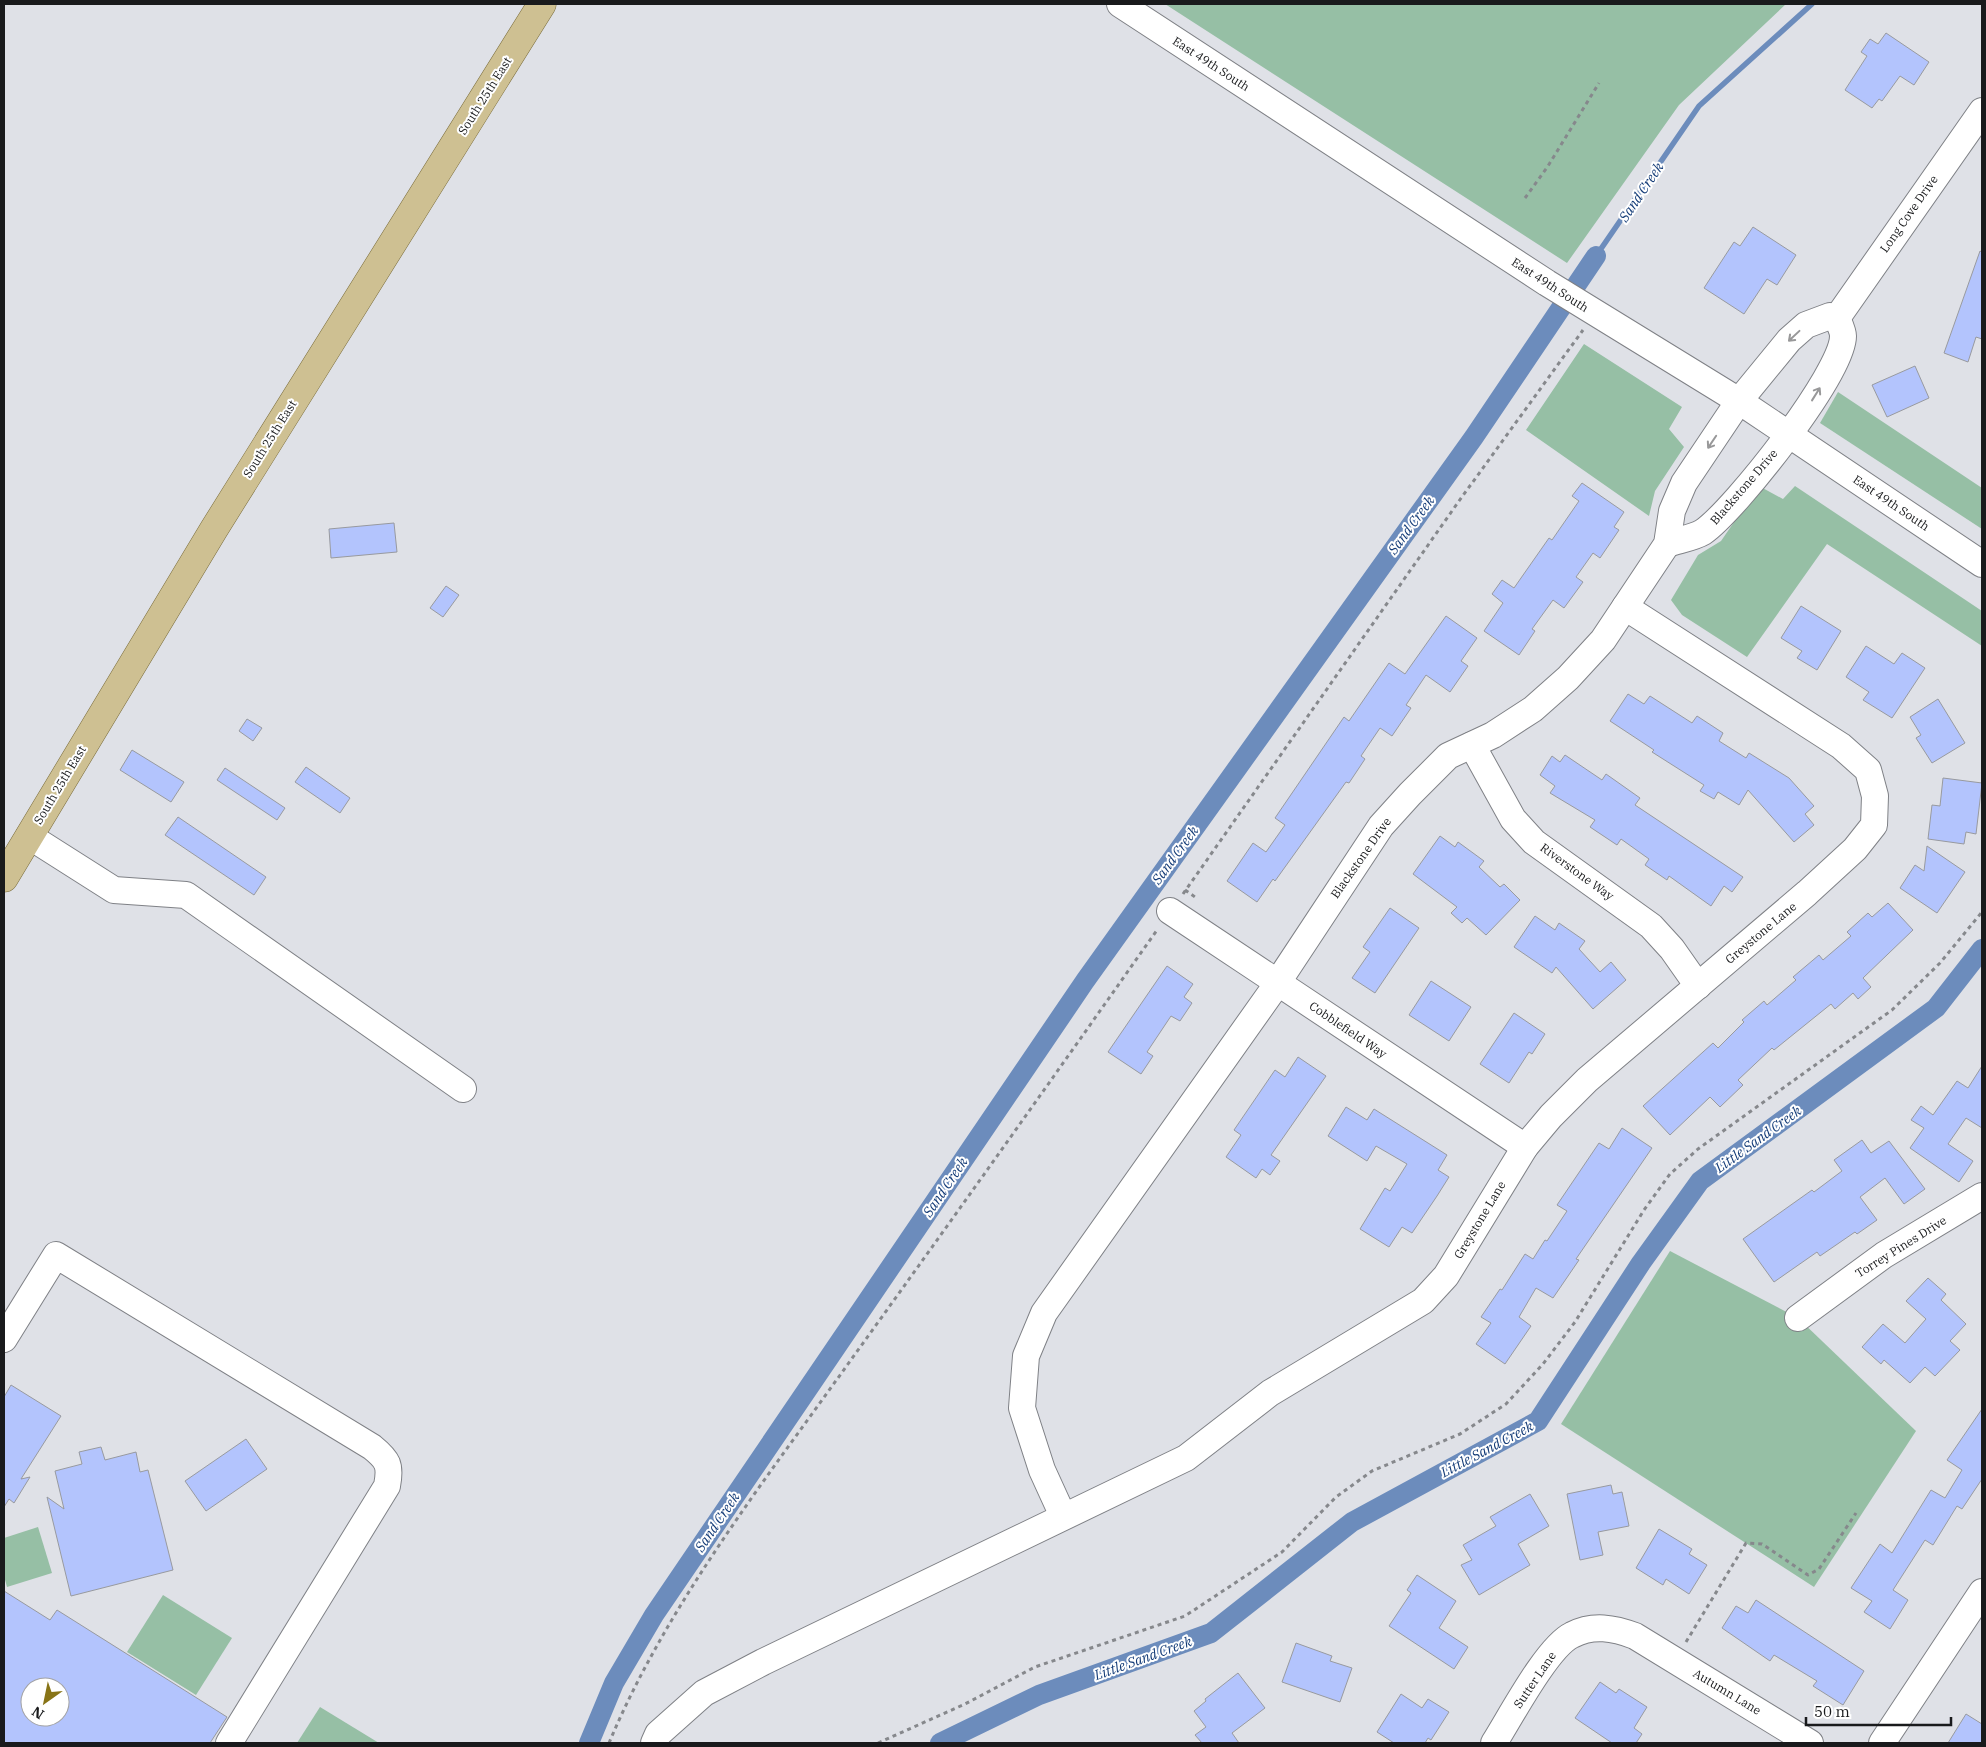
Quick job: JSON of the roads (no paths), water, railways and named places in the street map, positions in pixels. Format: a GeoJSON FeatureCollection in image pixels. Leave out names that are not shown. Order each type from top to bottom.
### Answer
{"type":"FeatureCollection","features":[{"type":"Feature","properties":{"kind":"main road","name":"South 25th East"},"geometry":{"type":"LineString","coordinates":[[4,878],[214,529],[542,4]]}},
{"type":"Feature","properties":{"kind":"street","name":"East 49th South"},"geometry":{"type":"LineString","coordinates":[[1120,4],[1547,284],[1790,435],[1982,564]]}},
{"type":"Feature","properties":{"kind":"street","name":"Long Cove Drive"},"geometry":{"type":"LineString","coordinates":[[1836,318],[1982,111]]}},
{"type":"Feature","properties":{"kind":"street"},"geometry":{"type":"LineString","coordinates":[[1739,402],[1789,340],[1806,325],[1830,316],[1836,318],[1843,335],[1839,350],[1819,391],[1790,435]]}},
{"type":"Feature","properties":{"kind":"street","name":"Blackstone Drive"},"geometry":{"type":"LineString","coordinates":[[1063,1516],[1042,1470],[1022,1408],[1026,1356],[1044,1313],[1277,983],[1381,826],[1448,756],[1493,735],[1533,709],[1568,678],[1603,640],[1667,544],[1672,511],[1684,483],[1739,402]]}},
{"type":"Feature","properties":{"kind":"street","name":"Blackstone Drive"},"geometry":{"type":"LineString","coordinates":[[1667,544],[1701,533],[1720,518],[1790,435]]}},
{"type":"Feature","properties":{"kind":"street","name":"Greystone Lane"},"geometry":{"type":"LineString","coordinates":[[654,1743],[658,1734],[704,1693],[1063,1516],[1186,1458],[1270,1393],[1423,1301],[1446,1276],[1525,1148],[1551,1116],[1587,1080],[1808,893],[1854,849],[1874,825],[1875,796],[1868,770],[1841,746],[1625,607]]}},
{"type":"Feature","properties":{"kind":"street","name":"Riverstone Way"},"geometry":{"type":"LineString","coordinates":[[1472,745],[1513,819],[1529,836],[1651,926],[1672,949],[1698,986]]}},
{"type":"Feature","properties":{"kind":"street"},"geometry":{"type":"LineString","coordinates":[[29,836],[114,890],[186,895],[463,1089]]}},
{"type":"Feature","properties":{"kind":"street","name":"Cobblefield Way"},"geometry":{"type":"LineString","coordinates":[[1170,911],[1525,1148]]}},
{"type":"Feature","properties":{"kind":"street","name":"Torrey Pines Drive"},"geometry":{"type":"LineString","coordinates":[[1798,1318],[1884,1255],[1982,1196]]}},
{"type":"Feature","properties":{"kind":"street"},"geometry":{"type":"LineString","coordinates":[[8,1324],[56,1255],[365,1443],[386,1458],[390,1472],[387,1486],[229,1743]]}},
{"type":"Feature","properties":{"kind":"street"},"geometry":{"type":"LineString","coordinates":[[1882,1743],[1982,1592]]}},
{"type":"Feature","properties":{"kind":"street","name":"Sutter Lane"},"geometry":{"type":"LineString","coordinates":[[1494,1743],[1552,1652],[1571,1635],[1596,1629],[1614,1628],[1644,1642]]}},
{"type":"Feature","properties":{"kind":"street","name":"Autumn Lane"},"geometry":{"type":"LineString","coordinates":[[1644,1642],[1810,1743]]}},
{"type":"Feature","properties":{"kind":"waterway","name":"Sand Creek"},"geometry":{"type":"LineString","coordinates":[[1596,256],[1699,106],[1812,4]]}},
{"type":"Feature","properties":{"kind":"waterway","name":"Sand Creek"},"geometry":{"type":"LineString","coordinates":[[589,1743],[614,1683],[654,1615],[1085,981],[1474,437],[1596,256]]}},
{"type":"Feature","properties":{"kind":"waterway","name":"Little Sand Creek"},"geometry":{"type":"LineString","coordinates":[[940,1743],[1039,1695],[1211,1633],[1352,1522],[1538,1421],[1641,1263],[1700,1181],[1936,1008],[1982,949]]}}]}
